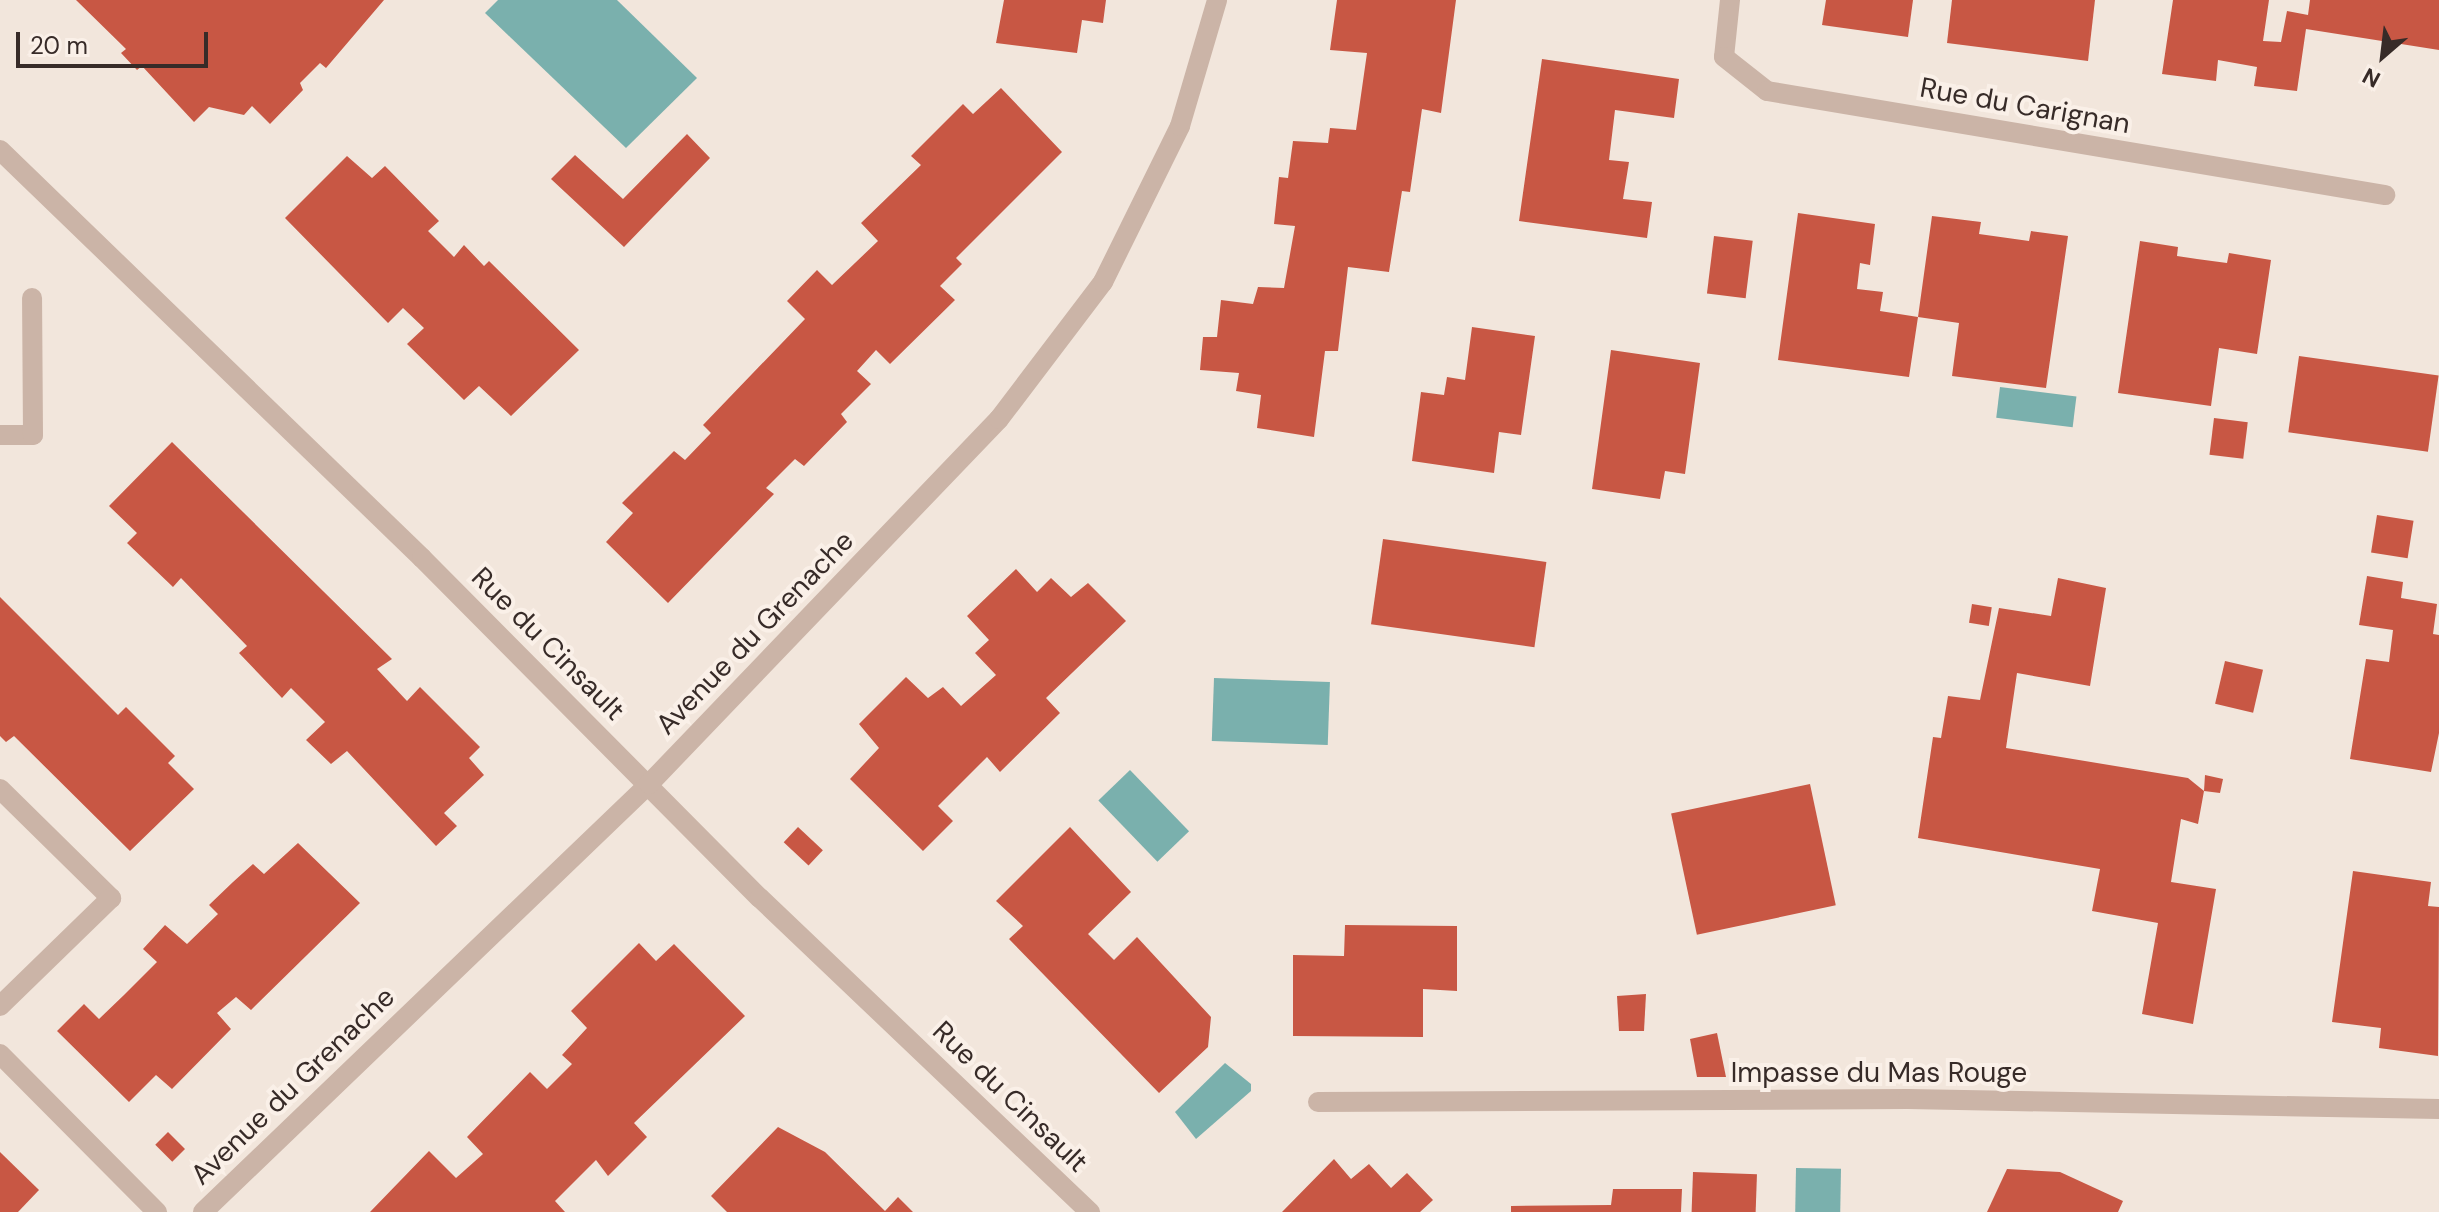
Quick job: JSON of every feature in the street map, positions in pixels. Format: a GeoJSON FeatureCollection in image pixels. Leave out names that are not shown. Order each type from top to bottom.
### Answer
{"type":"FeatureCollection","features":[{"type":"Feature","properties":{"kind":"street","name":"Avenue du Grenache"},"geometry":{"type":"LineString","coordinates":[[203,1212],[649,784],[999,419],[1103,282],[1180,126],[1217,0]]}},
{"type":"Feature","properties":{"kind":"street","name":"Rue du Carignan"},"geometry":{"type":"LineString","coordinates":[[1730,0],[1724,57],[1767,91],[2385,195]]}},
{"type":"Feature","properties":{"kind":"street","name":"Rue du Cinsault"},"geometry":{"type":"LineString","coordinates":[[0,150],[649,784],[760,898],[1090,1212]]}},
{"type":"Feature","properties":{"kind":"street"},"geometry":{"type":"LineString","coordinates":[[0,435],[33,435],[32,298]]}},
{"type":"Feature","properties":{"kind":"street"},"geometry":{"type":"LineString","coordinates":[[0,789],[111,898],[0,1006]]}},
{"type":"Feature","properties":{"kind":"street"},"geometry":{"type":"LineString","coordinates":[[0,1054],[157,1212]]}},
{"type":"Feature","properties":{"kind":"street","name":"Impasse du Mas Rouge"},"geometry":{"type":"LineString","coordinates":[[1318,1102],[1908,1099],[2439,1109]]}},
{"type":"Feature","properties":{"kind":"water"},"geometry":{"type":"Polygon","coordinates":[[[498,0],[617,0],[697,78],[626,148],[485,13],[498,0]]]}},
{"type":"Feature","properties":{"kind":"water"},"geometry":{"type":"Polygon","coordinates":[[[2000,387],[2076,396],[2073,427],[1996,418],[2000,387]]]}},
{"type":"Feature","properties":{"kind":"water"},"geometry":{"type":"Polygon","coordinates":[[[1214,678],[1330,682],[1328,745],[1212,741],[1214,678]]]}},
{"type":"Feature","properties":{"kind":"water"},"geometry":{"type":"Polygon","coordinates":[[[1130,770],[1189,831],[1157,862],[1098,801],[1130,770]]]}},
{"type":"Feature","properties":{"kind":"water"},"geometry":{"type":"Polygon","coordinates":[[[1225,1063],[1251,1084],[1251,1091],[1196,1139],[1175,1112],[1225,1063]]]}},
{"type":"Feature","properties":{"kind":"water"},"geometry":{"type":"Polygon","coordinates":[[[1796,1168],[1841,1169],[1840,1212],[1795,1212],[1796,1168]]]}},
{"type":"Feature","properties":{"kind":"building"},"geometry":{"type":"Polygon","coordinates":[[[76,0],[384,0],[326,68],[320,63],[300,83],[303,90],[270,124],[252,106],[244,115],[209,107],[194,122],[142,66],[137,70],[121,53],[126,49],[76,0]]]}},
{"type":"Feature","properties":{"kind":"building"},"geometry":{"type":"Polygon","coordinates":[[[1004,0],[1106,0],[1103,23],[1082,20],[1077,53],[996,43],[1004,0]]]}},
{"type":"Feature","properties":{"kind":"building"},"geometry":{"type":"Polygon","coordinates":[[[1337,0],[1456,0],[1441,113],[1422,109],[1410,192],[1402,191],[1389,272],[1348,267],[1338,351],[1325,351],[1314,437],[1257,428],[1261,395],[1236,391],[1239,373],[1200,370],[1203,337],[1217,337],[1221,300],[1253,304],[1258,287],[1284,288],[1295,226],[1274,224],[1279,177],[1288,178],[1293,141],[1328,143],[1330,128],[1356,130],[1367,53],[1330,50],[1337,0]]]}},
{"type":"Feature","properties":{"kind":"building"},"geometry":{"type":"Polygon","coordinates":[[[1826,0],[1913,0],[1908,37],[1822,25],[1826,0]]]}},
{"type":"Feature","properties":{"kind":"building"},"geometry":{"type":"Polygon","coordinates":[[[1952,0],[2095,0],[2088,61],[1947,43],[1952,0]]]}},
{"type":"Feature","properties":{"kind":"building"},"geometry":{"type":"Polygon","coordinates":[[[2173,0],[2269,0],[2263,41],[2281,42],[2287,11],[2308,15],[2310,0],[2439,0],[2439,50],[2306,29],[2297,91],[2254,86],[2257,67],[2218,60],[2216,81],[2162,74],[2173,0]]]}},
{"type":"Feature","properties":{"kind":"building"},"geometry":{"type":"Polygon","coordinates":[[[1542,59],[1679,79],[1674,118],[1615,110],[1609,160],[1629,162],[1623,199],[1652,202],[1647,238],[1519,221],[1542,59]]]}},
{"type":"Feature","properties":{"kind":"building"},"geometry":{"type":"Polygon","coordinates":[[[1001,88],[1062,152],[956,258],[962,264],[940,286],[955,300],[890,364],[876,350],[857,371],[871,384],[841,414],[847,422],[804,466],[795,459],[766,488],[774,494],[668,603],[606,542],[633,513],[622,503],[674,451],[685,460],[711,433],[703,425],[805,319],[787,301],[817,270],[832,285],[878,241],[861,223],[921,165],[911,156],[963,104],[973,114],[1001,88]]]}},
{"type":"Feature","properties":{"kind":"building"},"geometry":{"type":"Polygon","coordinates":[[[687,134],[710,158],[624,247],[551,179],[575,155],[623,199],[687,134]]]}},
{"type":"Feature","properties":{"kind":"building"},"geometry":{"type":"Polygon","coordinates":[[[347,156],[372,178],[385,166],[439,221],[428,231],[454,257],[464,245],[484,266],[489,261],[579,350],[511,416],[479,386],[464,400],[407,344],[424,328],[403,308],[388,323],[285,218],[347,156]]]}},
{"type":"Feature","properties":{"kind":"building"},"geometry":{"type":"Polygon","coordinates":[[[1798,213],[1875,224],[1870,265],[1860,263],[1857,289],[1883,292],[1880,311],[1918,317],[1909,377],[1778,360],[1798,213]]]}},
{"type":"Feature","properties":{"kind":"building"},"geometry":{"type":"Polygon","coordinates":[[[1932,216],[1981,222],[1979,234],[2029,241],[2031,231],[2068,236],[2046,388],[1952,376],[1959,323],[1918,317],[1932,216]]]}},
{"type":"Feature","properties":{"kind":"building"},"geometry":{"type":"Polygon","coordinates":[[[1714,236],[1753,241],[1746,298],[1707,294],[1714,236]]]}},
{"type":"Feature","properties":{"kind":"building"},"geometry":{"type":"Polygon","coordinates":[[[2140,241],[2178,247],[2177,256],[2197,259],[2227,263],[2229,253],[2271,260],[2257,354],[2219,348],[2211,406],[2118,393],[2140,241]]]}},
{"type":"Feature","properties":{"kind":"building"},"geometry":{"type":"Polygon","coordinates":[[[1472,327],[1535,336],[1521,435],[1499,432],[1494,473],[1412,461],[1421,392],[1444,395],[1447,377],[1465,380],[1472,327]]]}},
{"type":"Feature","properties":{"kind":"building"},"geometry":{"type":"Polygon","coordinates":[[[1611,350],[1700,363],[1685,474],[1665,471],[1660,499],[1592,489],[1611,350]]]}},
{"type":"Feature","properties":{"kind":"building"},"geometry":{"type":"Polygon","coordinates":[[[2299,356],[2439,376],[2428,452],[2288,432],[2299,356]]]}},
{"type":"Feature","properties":{"kind":"building"},"geometry":{"type":"Polygon","coordinates":[[[2214,418],[2248,422],[2243,459],[2209,455],[2214,418]]]}},
{"type":"Feature","properties":{"kind":"building"},"geometry":{"type":"Polygon","coordinates":[[[172,442],[392,659],[377,669],[407,701],[420,687],[480,747],[469,758],[484,775],[444,813],[457,826],[436,846],[347,751],[331,764],[306,740],[325,722],[291,688],[282,698],[239,653],[247,646],[181,578],[173,587],[127,543],[137,533],[109,506],[172,442]]]}},
{"type":"Feature","properties":{"kind":"building"},"geometry":{"type":"Polygon","coordinates":[[[2377,515],[2414,521],[2408,558],[2371,553],[2377,515]]]}},
{"type":"Feature","properties":{"kind":"building"},"geometry":{"type":"Polygon","coordinates":[[[1383,539],[1546,562],[1534,647],[1371,624],[1383,539]]]}},
{"type":"Feature","properties":{"kind":"building"},"geometry":{"type":"Polygon","coordinates":[[[1016,569],[1037,592],[1051,578],[1071,597],[1088,583],[1126,621],[1046,698],[1060,713],[1000,772],[987,757],[938,806],[953,821],[923,851],[850,779],[879,748],[859,724],[906,677],[928,698],[943,687],[961,706],[996,675],[975,653],[989,640],[967,616],[1016,569]]]}},
{"type":"Feature","properties":{"kind":"building"},"geometry":{"type":"Polygon","coordinates":[[[2367,576],[2403,582],[2401,598],[2437,604],[2433,634],[2439,635],[2439,733],[2431,772],[2350,759],[2366,659],[2389,662],[2393,630],[2359,625],[2367,576]]]}},
{"type":"Feature","properties":{"kind":"building"},"geometry":{"type":"Polygon","coordinates":[[[2058,578],[2106,588],[2090,686],[2017,673],[2006,748],[2188,778],[2204,791],[2198,824],[2181,819],[2171,882],[2216,889],[2193,1024],[2142,1014],[2158,923],[2092,911],[2100,869],[1918,838],[1933,737],[1941,738],[1948,696],[1980,700],[1999,608],[2051,616],[2058,578]]]}},
{"type":"Feature","properties":{"kind":"building"},"geometry":{"type":"Polygon","coordinates":[[[0,597],[118,715],[126,707],[175,756],[168,763],[194,789],[130,851],[14,736],[6,742],[0,736],[0,597]]]}},
{"type":"Feature","properties":{"kind":"building"},"geometry":{"type":"Polygon","coordinates":[[[1972,604],[1992,607],[1989,626],[1969,623],[1972,604]]]}},
{"type":"Feature","properties":{"kind":"building"},"geometry":{"type":"Polygon","coordinates":[[[2225,661],[2263,670],[2253,713],[2215,704],[2225,661]]]}},
{"type":"Feature","properties":{"kind":"building"},"geometry":{"type":"Polygon","coordinates":[[[2205,775],[2223,779],[2220,793],[2204,791],[2205,775]]]}},
{"type":"Feature","properties":{"kind":"building"},"geometry":{"type":"Polygon","coordinates":[[[1810,784],[1836,905],[1697,935],[1671,814],[1810,784]]]}},
{"type":"Feature","properties":{"kind":"building"},"geometry":{"type":"Polygon","coordinates":[[[798,827],[823,850],[809,866],[784,842],[798,827]]]}},
{"type":"Feature","properties":{"kind":"building"},"geometry":{"type":"Polygon","coordinates":[[[1070,827],[1131,892],[1088,934],[1114,960],[1137,937],[1211,1017],[1208,1047],[1159,1093],[1009,939],[1023,926],[996,901],[1070,827]]]}},
{"type":"Feature","properties":{"kind":"building"},"geometry":{"type":"Polygon","coordinates":[[[298,843],[360,903],[251,1010],[236,997],[217,1013],[231,1029],[172,1089],[156,1075],[129,1102],[57,1031],[84,1004],[99,1019],[124,995],[157,962],[143,949],[165,925],[187,944],[218,914],[209,905],[233,882],[253,864],[264,874],[298,843]]]}},
{"type":"Feature","properties":{"kind":"building"},"geometry":{"type":"Polygon","coordinates":[[[2353,871],[2431,882],[2428,906],[2439,907],[2438,1056],[2379,1048],[2381,1028],[2332,1022],[2353,871]]]}},
{"type":"Feature","properties":{"kind":"building"},"geometry":{"type":"Polygon","coordinates":[[[1345,925],[1457,926],[1457,991],[1423,989],[1423,1037],[1293,1036],[1293,955],[1344,956],[1345,925]]]}},
{"type":"Feature","properties":{"kind":"building"},"geometry":{"type":"Polygon","coordinates":[[[639,943],[656,961],[674,944],[745,1016],[634,1123],[647,1137],[608,1176],[596,1160],[555,1201],[565,1212],[370,1212],[429,1151],[456,1178],[483,1154],[467,1137],[530,1072],[547,1089],[572,1064],[562,1055],[587,1028],[571,1011],[639,943]]]}},
{"type":"Feature","properties":{"kind":"building"},"geometry":{"type":"Polygon","coordinates":[[[1646,994],[1644,1031],[1619,1031],[1617,996],[1646,994]]]}},
{"type":"Feature","properties":{"kind":"building"},"geometry":{"type":"Polygon","coordinates":[[[1717,1033],[1726,1077],[1697,1077],[1690,1039],[1717,1033]]]}},
{"type":"Feature","properties":{"kind":"building"},"geometry":{"type":"Polygon","coordinates":[[[778,1127],[825,1152],[885,1211],[898,1197],[913,1212],[727,1212],[711,1196],[778,1127]]]}},
{"type":"Feature","properties":{"kind":"building"},"geometry":{"type":"Polygon","coordinates":[[[168,1132],[185,1149],[172,1162],[155,1145],[168,1132]]]}},
{"type":"Feature","properties":{"kind":"building"},"geometry":{"type":"Polygon","coordinates":[[[0,1152],[39,1190],[18,1212],[0,1212],[0,1152]]]}},
{"type":"Feature","properties":{"kind":"building"},"geometry":{"type":"Polygon","coordinates":[[[1334,1159],[1351,1179],[1369,1164],[1391,1188],[1407,1173],[1433,1200],[1420,1212],[1282,1212],[1334,1159]]]}},
{"type":"Feature","properties":{"kind":"building"},"geometry":{"type":"Polygon","coordinates":[[[2007,1169],[2060,1172],[2123,1201],[2118,1212],[1987,1212],[2007,1169]]]}},
{"type":"Feature","properties":{"kind":"building"},"geometry":{"type":"Polygon","coordinates":[[[1693,1172],[1757,1174],[1756,1212],[1692,1212],[1693,1172]]]}},
{"type":"Feature","properties":{"kind":"building"},"geometry":{"type":"Polygon","coordinates":[[[1613,1189],[1682,1189],[1681,1212],[1511,1212],[1511,1206],[1611,1205],[1613,1189]]]}}]}
